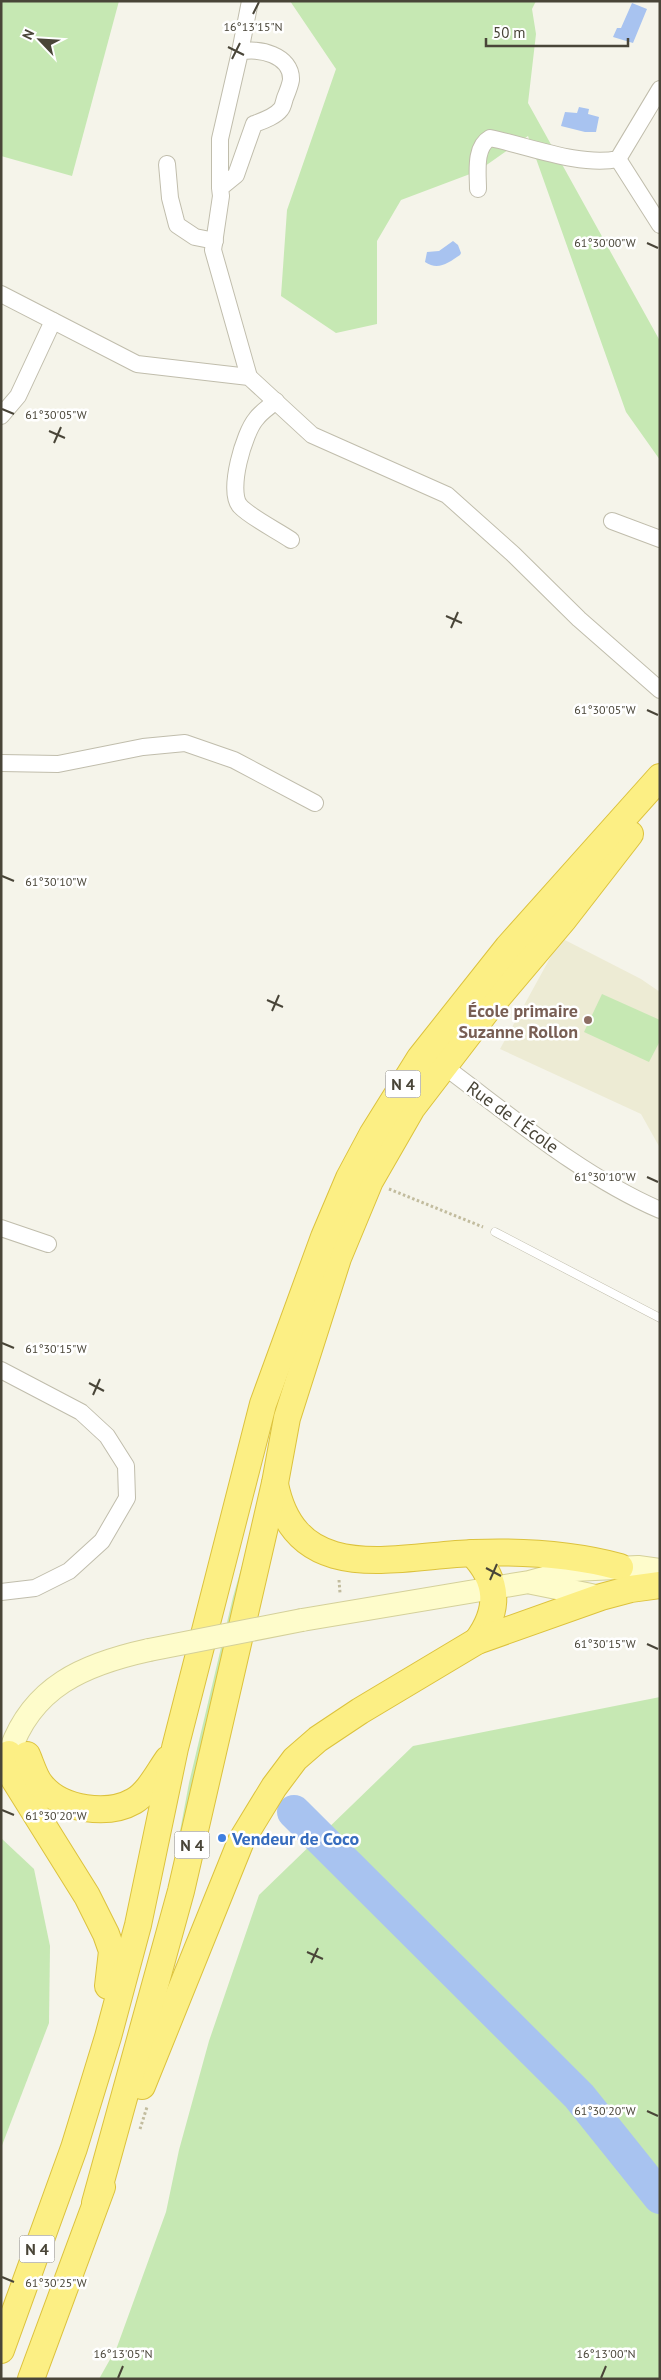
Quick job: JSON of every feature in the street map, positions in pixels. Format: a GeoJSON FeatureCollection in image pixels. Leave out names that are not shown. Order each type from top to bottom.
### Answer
{"type":"FeatureCollection","features":[{"type":"Feature","properties":{"kind":"highway","name":"N 4"},"geometry":{"type":"LineString","coordinates":[[1,2350],[74,2148],[108,2037],[138,1925],[175,1748],[262,1404],[298,1302],[349,1178],[372,1135],[420,1058],[508,947],[660,777]]}},
{"type":"Feature","properties":{"kind":"highway","name":"N 4"},"geometry":{"type":"LineString","coordinates":[[31,2379],[95,2203],[181,1892],[275,1483],[287,1418],[338,1258],[370,1182],[412,1108],[488,1009],[564,919],[660,795]]}},
{"type":"Feature","properties":{"kind":"highway"},"geometry":{"type":"LineString","coordinates":[[275,1483],[278,1502],[298,1535],[311,1546],[327,1553],[348,1558],[388,1559],[472,1553],[518,1553],[569,1556],[620,1567]]}},
{"type":"Feature","properties":{"kind":"highway"},"geometry":{"type":"LineString","coordinates":[[472,1553],[482,1563],[493,1588],[494,1604],[492,1617],[477,1641]]}},
{"type":"Feature","properties":{"kind":"highway"},"geometry":{"type":"LineString","coordinates":[[95,2203],[241,1841],[274,1787],[294,1759],[318,1739],[360,1711],[477,1641],[601,1597],[631,1589],[660,1585]]}},
{"type":"Feature","properties":{"kind":"highway"},"geometry":{"type":"LineString","coordinates":[[18,1754],[41,1786],[60,1800],[82,1808],[105,1809],[121,1806],[134,1800],[146,1791],[175,1748]]}},
{"type":"Feature","properties":{"kind":"highway"},"geometry":{"type":"LineString","coordinates":[[18,1754],[14,1779],[87,1896],[106,1934],[112,1951],[110,1973],[74,2148]]}},
{"type":"Feature","properties":{"kind":"main road"},"geometry":{"type":"LineString","coordinates":[[18,1754],[29,1712],[48,1693],[94,1664],[149,1650],[302,1620],[529,1582],[572,1570],[638,1567],[660,1570]]}},
{"type":"Feature","properties":{"kind":"main road"},"geometry":{"type":"LineString","coordinates":[[529,1582],[601,1597]]}},
{"type":"Feature","properties":{"kind":"street"},"geometry":{"type":"LineString","coordinates":[[250,1],[220,139],[220,188],[213,250],[249,377],[312,435],[447,495],[513,554],[579,619],[660,690]]}},
{"type":"Feature","properties":{"kind":"street"},"geometry":{"type":"LineString","coordinates":[[220,188],[236,175],[254,124],[269,118],[281,110],[291,79],[287,66],[278,57],[260,50],[240,52]]}},
{"type":"Feature","properties":{"kind":"street"},"geometry":{"type":"LineString","coordinates":[[478,189],[480,153],[484,141],[490,138],[575,158],[602,162],[618,159],[660,89]]}},
{"type":"Feature","properties":{"kind":"street"},"geometry":{"type":"LineString","coordinates":[[618,159],[660,224]]}},
{"type":"Feature","properties":{"kind":"street"},"geometry":{"type":"LineString","coordinates":[[167,164],[170,198],[177,225],[195,237],[214,241]]}},
{"type":"Feature","properties":{"kind":"street"},"geometry":{"type":"LineString","coordinates":[[1,294],[137,364],[249,377]]}},
{"type":"Feature","properties":{"kind":"street"},"geometry":{"type":"LineString","coordinates":[[1,416],[18,396],[53,321]]}},
{"type":"Feature","properties":{"kind":"street"},"geometry":{"type":"LineString","coordinates":[[276,401],[255,420],[247,435],[238,464],[234,490],[240,505],[291,540]]}},
{"type":"Feature","properties":{"kind":"street"},"geometry":{"type":"LineString","coordinates":[[612,521],[660,539]]}},
{"type":"Feature","properties":{"kind":"street"},"geometry":{"type":"LineString","coordinates":[[1,763],[58,764],[143,746],[185,743],[234,760],[315,803]]}},
{"type":"Feature","properties":{"kind":"street","name":"Rue de l'École"},"geometry":{"type":"LineString","coordinates":[[445,1067],[551,1146],[615,1187],[660,1210]]}},
{"type":"Feature","properties":{"kind":"street"},"geometry":{"type":"LineString","coordinates":[[1,1228],[48,1244]]}},
{"type":"Feature","properties":{"kind":"street"},"geometry":{"type":"LineString","coordinates":[[1,1370],[81,1412],[107,1436],[126,1466],[127,1498],[102,1541],[69,1571],[35,1588],[1,1592]]}},
{"type":"Feature","properties":{"kind":"lane"},"geometry":{"type":"LineString","coordinates":[[495,1232],[660,1318]]}},
{"type":"Feature","properties":{"kind":"path"},"geometry":{"type":"LineString","coordinates":[[370,1182],[495,1232]]}},
{"type":"Feature","properties":{"kind":"shaded area","name":"École primaire Suzanne Rollon"},"geometry":{"type":"Polygon","coordinates":[[[561,938],[641,979],[660,992],[660,1148],[641,1114],[500,1049],[561,938]]]}},
{"type":"Feature","properties":{"kind":"green space"},"geometry":{"type":"Polygon","coordinates":[[[1,1],[119,1],[72,176],[1,156],[1,1]]]}},
{"type":"Feature","properties":{"kind":"green space"},"geometry":{"type":"Polygon","coordinates":[[[290,1],[536,1],[532,9],[536,34],[528,103],[660,341],[660,460],[626,412],[528,136],[478,171],[401,200],[377,241],[377,324],[336,333],[281,296],[287,210],[336,69],[290,1]]]}},
{"type":"Feature","properties":{"kind":"green space"},"geometry":{"type":"Polygon","coordinates":[[[602,994],[660,1020],[660,1041],[649,1062],[584,1032],[602,994]]]}},
{"type":"Feature","properties":{"kind":"green space"},"geometry":{"type":"Polygon","coordinates":[[[273,1458],[168,1895],[189,1783],[233,1597],[273,1458]]]}},
{"type":"Feature","properties":{"kind":"green space"},"geometry":{"type":"Polygon","coordinates":[[[660,1697],[660,2379],[99,2379],[117,2347],[166,2212],[179,2150],[209,2041],[259,1895],[413,1746],[660,1697]]]}},
{"type":"Feature","properties":{"kind":"green space"},"geometry":{"type":"Polygon","coordinates":[[[1,1838],[34,1869],[50,1946],[49,2023],[1,2148],[1,1838]]]}},
{"type":"Feature","properties":{"kind":"water"},"geometry":{"type":"Polygon","coordinates":[[[632,3],[647,9],[633,43],[613,37],[617,28],[621,28],[632,3]]]}},
{"type":"Feature","properties":{"kind":"water"},"geometry":{"type":"Polygon","coordinates":[[[579,107],[589,109],[588,114],[599,117],[596,132],[585,132],[561,126],[565,112],[577,113],[579,107]]]}},
{"type":"Feature","properties":{"kind":"water"},"geometry":{"type":"Polygon","coordinates":[[[453,241],[458,245],[460,255],[439,266],[430,265],[425,262],[427,252],[439,251],[453,241]]]}},
{"type":"Feature","properties":{"kind":"waterway"},"geometry":{"type":"LineString","coordinates":[[294,1812],[579,2096],[660,2197]]}},
{"type":"Feature","properties":{"kind":"place","name":"École primaire Suzanne Rollon"},"geometry":{"type":"Point","coordinates":[588,1020]}},
{"type":"Feature","properties":{"kind":"place","name":"Vendeur de Coco"},"geometry":{"type":"Point","coordinates":[222,1838]}}]}
